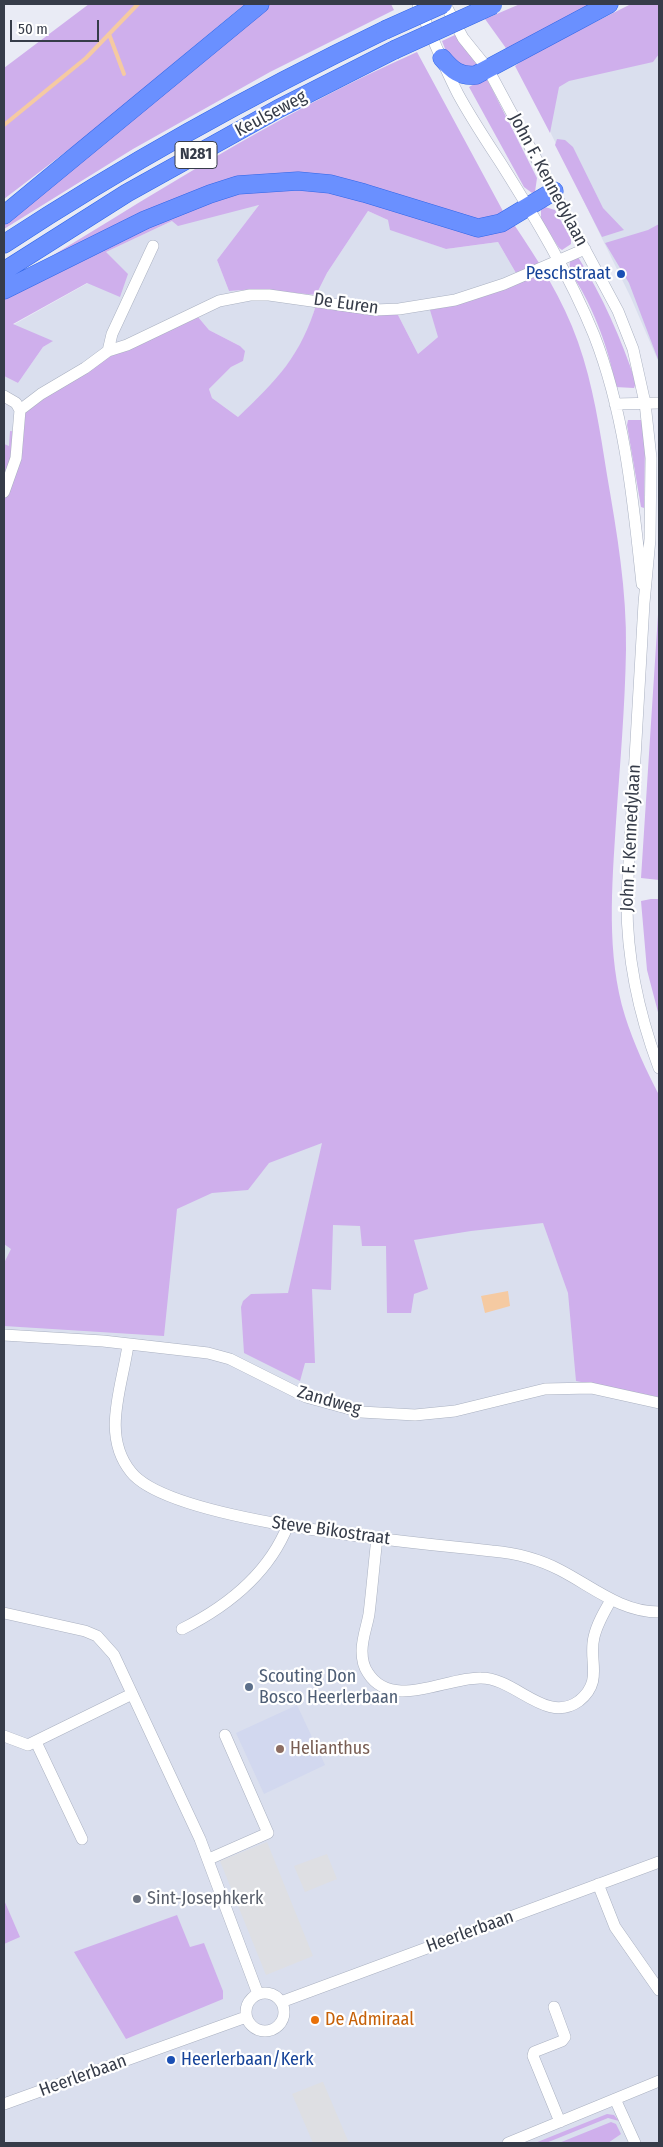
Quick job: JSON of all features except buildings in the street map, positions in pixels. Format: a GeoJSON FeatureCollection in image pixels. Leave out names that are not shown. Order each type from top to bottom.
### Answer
{"type":"FeatureCollection","features":[{"type":"Feature","properties":{"kind":"highway"},"geometry":{"type":"LineString","coordinates":[[4,215],[260,4]]}},
{"type":"Feature","properties":{"kind":"highway","name":"Keulseweg"},"geometry":{"type":"LineString","coordinates":[[4,244],[74,199],[206,122],[385,30],[444,4]]}},
{"type":"Feature","properties":{"kind":"highway","name":"Keulseweg"},"geometry":{"type":"LineString","coordinates":[[4,271],[127,192],[278,109],[394,50],[494,4]]}},
{"type":"Feature","properties":{"kind":"highway"},"geometry":{"type":"LineString","coordinates":[[442,58],[460,74],[473,75],[488,69],[609,4]]}},
{"type":"Feature","properties":{"kind":"highway","name":"N281"},"geometry":{"type":"LineString","coordinates":[[4,290],[144,220],[238,185],[269,181],[316,182],[349,188],[464,226],[478,228],[501,223],[554,191]]}},
{"type":"Feature","properties":{"kind":"street","name":"John F. Kennedylaan"},"geometry":{"type":"LineString","coordinates":[[418,4],[458,94],[557,260],[594,335],[615,404],[632,492],[644,603]]}},
{"type":"Feature","properties":{"kind":"street","name":"John F. Kennedylaan"},"geometry":{"type":"LineString","coordinates":[[444,4],[463,38],[488,69],[611,296],[626,330],[645,403],[652,482],[627,896],[627,932],[640,1011],[659,1068]]}},
{"type":"Feature","properties":{"kind":"street"},"geometry":{"type":"LineString","coordinates":[[108,351],[112,334],[153,246]]}},
{"type":"Feature","properties":{"kind":"street","name":"De Euren"},"geometry":{"type":"LineString","coordinates":[[20,410],[41,394],[86,368],[108,351],[127,344],[208,304],[231,298],[269,295],[374,310],[399,309],[455,300],[504,284],[585,249]]}},
{"type":"Feature","properties":{"kind":"street"},"geometry":{"type":"LineString","coordinates":[[4,396],[16,402],[20,410],[16,458],[4,492]]}},
{"type":"Feature","properties":{"kind":"street"},"geometry":{"type":"LineString","coordinates":[[615,404],[659,403]]}},
{"type":"Feature","properties":{"kind":"street","name":"Zandweg"},"geometry":{"type":"LineString","coordinates":[[4,1335],[103,1342],[219,1355],[306,1397],[360,1412],[415,1415],[455,1411],[545,1389],[591,1388],[659,1403]]}},
{"type":"Feature","properties":{"kind":"street","name":"Steve Bikostraat"},"geometry":{"type":"LineString","coordinates":[[128,1345],[114,1428],[118,1448],[131,1473],[140,1482],[165,1495],[226,1513],[288,1525],[377,1538],[498,1552],[535,1560],[559,1569],[611,1600],[640,1611],[659,1612]]}},
{"type":"Feature","properties":{"kind":"street"},"geometry":{"type":"LineString","coordinates":[[182,1629],[214,1610],[256,1576],[281,1543],[288,1525]]}},
{"type":"Feature","properties":{"kind":"street"},"geometry":{"type":"LineString","coordinates":[[377,1538],[372,1590],[362,1650],[363,1661],[366,1670],[376,1683],[393,1690],[408,1691],[468,1678],[483,1678],[507,1684],[543,1706],[551,1708],[570,1706],[582,1698],[591,1686],[595,1671],[593,1638],[611,1600]]}},
{"type":"Feature","properties":{"kind":"street"},"geometry":{"type":"LineString","coordinates":[[5,1616],[84,1631],[97,1636],[114,1655],[209,1859],[258,1994]]}},
{"type":"Feature","properties":{"kind":"street"},"geometry":{"type":"LineString","coordinates":[[4,1736],[28,1745],[132,1694]]}},
{"type":"Feature","properties":{"kind":"street"},"geometry":{"type":"LineString","coordinates":[[209,1859],[268,1834],[225,1735]]}},
{"type":"Feature","properties":{"kind":"street"},"geometry":{"type":"LineString","coordinates":[[36,1742],[82,1839]]}},
{"type":"Feature","properties":{"kind":"street","name":"Heerlerbaan"},"geometry":{"type":"LineString","coordinates":[[281,2002],[659,1862]]}},
{"type":"Feature","properties":{"kind":"street"},"geometry":{"type":"LineString","coordinates":[[598,1884],[615,1927],[659,1990]]}},
{"type":"Feature","properties":{"kind":"street"},"geometry":{"type":"LineString","coordinates":[[258,1994],[271,1994],[281,2002],[284,2011],[282,2020],[272,2030],[263,2031],[254,2028],[246,2017],[245,2012],[249,2001],[258,1994]]}},
{"type":"Feature","properties":{"kind":"street"},"geometry":{"type":"LineString","coordinates":[[554,2007],[565,2037],[562,2041],[534,2052],[533,2056],[560,2122]]}},
{"type":"Feature","properties":{"kind":"street","name":"Heerlerbaan"},"geometry":{"type":"LineString","coordinates":[[4,2104],[246,2017]]}},
{"type":"Feature","properties":{"kind":"street"},"geometry":{"type":"LineString","coordinates":[[508,2143],[659,2080]]}},
{"type":"Feature","properties":{"kind":"street"},"geometry":{"type":"LineString","coordinates":[[615,2099],[635,2143]]}},
{"type":"Feature","properties":{"kind":"shaded area"},"geometry":{"type":"Polygon","coordinates":[[[89,4],[245,4],[84,138],[4,199],[4,68],[89,4]]]}},
{"type":"Feature","properties":{"kind":"shaded area"},"geometry":{"type":"Polygon","coordinates":[[[266,4],[391,4],[394,10],[270,72],[133,149],[4,229],[4,219],[266,4]]]}},
{"type":"Feature","properties":{"kind":"shaded area"},"geometry":{"type":"Polygon","coordinates":[[[520,4],[594,4],[508,51],[485,19],[520,4]]]}},
{"type":"Feature","properties":{"kind":"shaded area"},"geometry":{"type":"Polygon","coordinates":[[[631,4],[659,4],[659,54],[653,62],[569,81],[559,87],[550,133],[515,66],[528,56],[631,4]]]}},
{"type":"Feature","properties":{"kind":"shaded area"},"geometry":{"type":"Polygon","coordinates":[[[659,4],[659,363],[631,298],[522,74],[659,4]]]}},
{"type":"Feature","properties":{"kind":"shaded area"},"geometry":{"type":"Polygon","coordinates":[[[457,34],[481,66],[472,70],[449,59],[442,41],[457,34]]]}},
{"type":"Feature","properties":{"kind":"shaded area"},"geometry":{"type":"Polygon","coordinates":[[[417,52],[504,213],[480,220],[416,202],[364,184],[330,176],[262,177],[16,278],[213,158],[313,102],[417,52]]]}},
{"type":"Feature","properties":{"kind":"shaded area"},"geometry":{"type":"Polygon","coordinates":[[[486,77],[537,178],[535,192],[532,193],[524,187],[469,87],[486,77]]]}},
{"type":"Feature","properties":{"kind":"shaded area"},"geometry":{"type":"Polygon","coordinates":[[[557,139],[565,140],[573,147],[603,208],[624,230],[602,237],[555,145],[557,139]]]}},
{"type":"Feature","properties":{"kind":"shaded area"},"geometry":{"type":"Polygon","coordinates":[[[270,188],[338,192],[460,229],[513,223],[557,295],[578,342],[592,391],[602,442],[618,540],[625,606],[625,671],[612,895],[613,944],[615,969],[625,1016],[640,1057],[659,1095],[659,1397],[576,1381],[568,1293],[543,1223],[414,1240],[428,1289],[414,1294],[411,1313],[387,1313],[386,1246],[362,1246],[360,1226],[333,1225],[331,1290],[312,1289],[315,1363],[305,1363],[300,1381],[244,1353],[241,1307],[243,1301],[251,1294],[288,1293],[322,1143],[269,1163],[248,1190],[212,1193],[177,1209],[164,1336],[4,1326],[4,1263],[11,1249],[4,1244],[4,444],[9,446],[10,431],[22,432],[24,414],[41,398],[137,340],[193,311],[209,330],[240,346],[245,351],[243,361],[231,367],[209,389],[212,398],[238,417],[265,391],[286,366],[303,338],[317,302],[398,311],[398,315],[418,354],[438,337],[430,310],[457,305],[520,280],[498,242],[446,249],[390,230],[388,220],[368,211],[327,273],[316,295],[257,289],[229,291],[217,260],[259,205],[178,226],[172,221],[106,252],[128,274],[120,297],[87,283],[13,324],[53,341],[43,347],[18,383],[4,376],[4,297],[100,248],[166,218],[200,205],[270,188]]]}},
{"type":"Feature","properties":{"kind":"shaded area"},"geometry":{"type":"Polygon","coordinates":[[[259,205],[217,260],[229,291],[257,289],[316,295],[327,273],[368,211],[388,220],[415,238],[446,249],[498,242],[520,280],[438,337],[418,354],[398,315],[317,302],[308,331],[293,358],[264,394],[238,417],[212,398],[209,389],[231,367],[243,361],[240,346],[209,330],[193,311],[9,446],[4,467],[4,376],[18,383],[43,347],[52,341],[13,325],[88,283],[106,252],[172,221],[259,205]]]}},
{"type":"Feature","properties":{"kind":"shaded area"},"geometry":{"type":"Polygon","coordinates":[[[545,207],[555,210],[571,239],[571,244],[562,250],[541,220],[541,210],[545,207]]]}},
{"type":"Feature","properties":{"kind":"shaded area"},"geometry":{"type":"Polygon","coordinates":[[[659,224],[659,362],[629,283],[605,243],[648,230],[659,224]]]}},
{"type":"Feature","properties":{"kind":"shaded area"},"geometry":{"type":"Polygon","coordinates":[[[578,257],[596,287],[618,334],[636,383],[634,388],[615,387],[611,363],[598,325],[571,271],[571,259],[578,257]]]}},
{"type":"Feature","properties":{"kind":"shaded area"},"geometry":{"type":"Polygon","coordinates":[[[628,420],[642,420],[645,447],[644,508],[641,507],[627,425],[628,420]]]}},
{"type":"Feature","properties":{"kind":"shaded area"},"geometry":{"type":"Polygon","coordinates":[[[659,599],[659,880],[641,878],[659,599]]]}},
{"type":"Feature","properties":{"kind":"shaded area"},"geometry":{"type":"Polygon","coordinates":[[[659,899],[659,1016],[647,970],[641,901],[659,899]]]}},
{"type":"Feature","properties":{"kind":"shaded area"},"geometry":{"type":"Polygon","coordinates":[[[337,1137],[659,1230],[659,2143],[4,2143],[4,1239],[175,1193],[337,1137]]]}},
{"type":"Feature","properties":{"kind":"shaded area"},"geometry":{"type":"Polygon","coordinates":[[[508,1291],[510,1306],[485,1313],[481,1296],[508,1291]]]}},
{"type":"Feature","properties":{"kind":"shaded area","name":"Helianthus"},"geometry":{"type":"Polygon","coordinates":[[[297,1705],[325,1765],[264,1794],[236,1733],[297,1705]]]}},
{"type":"Feature","properties":{"kind":"shaded area"},"geometry":{"type":"Polygon","coordinates":[[[267,1842],[313,1956],[266,1975],[220,1861],[267,1842]]]}},
{"type":"Feature","properties":{"kind":"shaded area"},"geometry":{"type":"Polygon","coordinates":[[[327,1854],[337,1879],[305,1892],[294,1866],[327,1854]]]}},
{"type":"Feature","properties":{"kind":"shaded area"},"geometry":{"type":"Polygon","coordinates":[[[4,1900],[20,1937],[4,1944],[4,1900]]]}},
{"type":"Feature","properties":{"kind":"shaded area"},"geometry":{"type":"Polygon","coordinates":[[[177,1915],[190,1947],[204,1943],[223,1991],[223,1999],[126,2039],[74,1952],[177,1915]]]}},
{"type":"Feature","properties":{"kind":"shaded area"},"geometry":{"type":"Polygon","coordinates":[[[323,2082],[349,2143],[313,2143],[292,2094],[323,2082]]]}},
{"type":"Feature","properties":{"kind":"shaded area"},"geometry":{"type":"Polygon","coordinates":[[[607,2114],[614,2115],[619,2121],[608,2118],[546,2143],[535,2143],[607,2114]]]}},
{"type":"Feature","properties":{"kind":"shaded area"},"geometry":{"type":"Polygon","coordinates":[[[611,2122],[616,2124],[621,2134],[608,2143],[559,2143],[611,2122]]]}},
{"type":"Feature","properties":{"kind":"waterway"},"geometry":{"type":"LineString","coordinates":[[4,125],[86,58],[138,4]]}},
{"type":"Feature","properties":{"kind":"waterway"},"geometry":{"type":"LineString","coordinates":[[109,34],[124,74]]}},
{"type":"Feature","properties":{"kind":"place","name":"Peschstraat"},"geometry":{"type":"Point","coordinates":[621,274]}},
{"type":"Feature","properties":{"kind":"place","name":"Scouting Don Bosco Heerlerbaan"},"geometry":{"type":"Point","coordinates":[249,1687]}},
{"type":"Feature","properties":{"kind":"place","name":"Helianthus"},"geometry":{"type":"Point","coordinates":[280,1749]}},
{"type":"Feature","properties":{"kind":"place","name":"Sint-Josephkerk"},"geometry":{"type":"Point","coordinates":[137,1899]}},
{"type":"Feature","properties":{"kind":"place","name":"De Admiraal"},"geometry":{"type":"Point","coordinates":[315,2020]}},
{"type":"Feature","properties":{"kind":"place","name":"Heerlerbaan/Kerk"},"geometry":{"type":"Point","coordinates":[171,2060]}}]}
